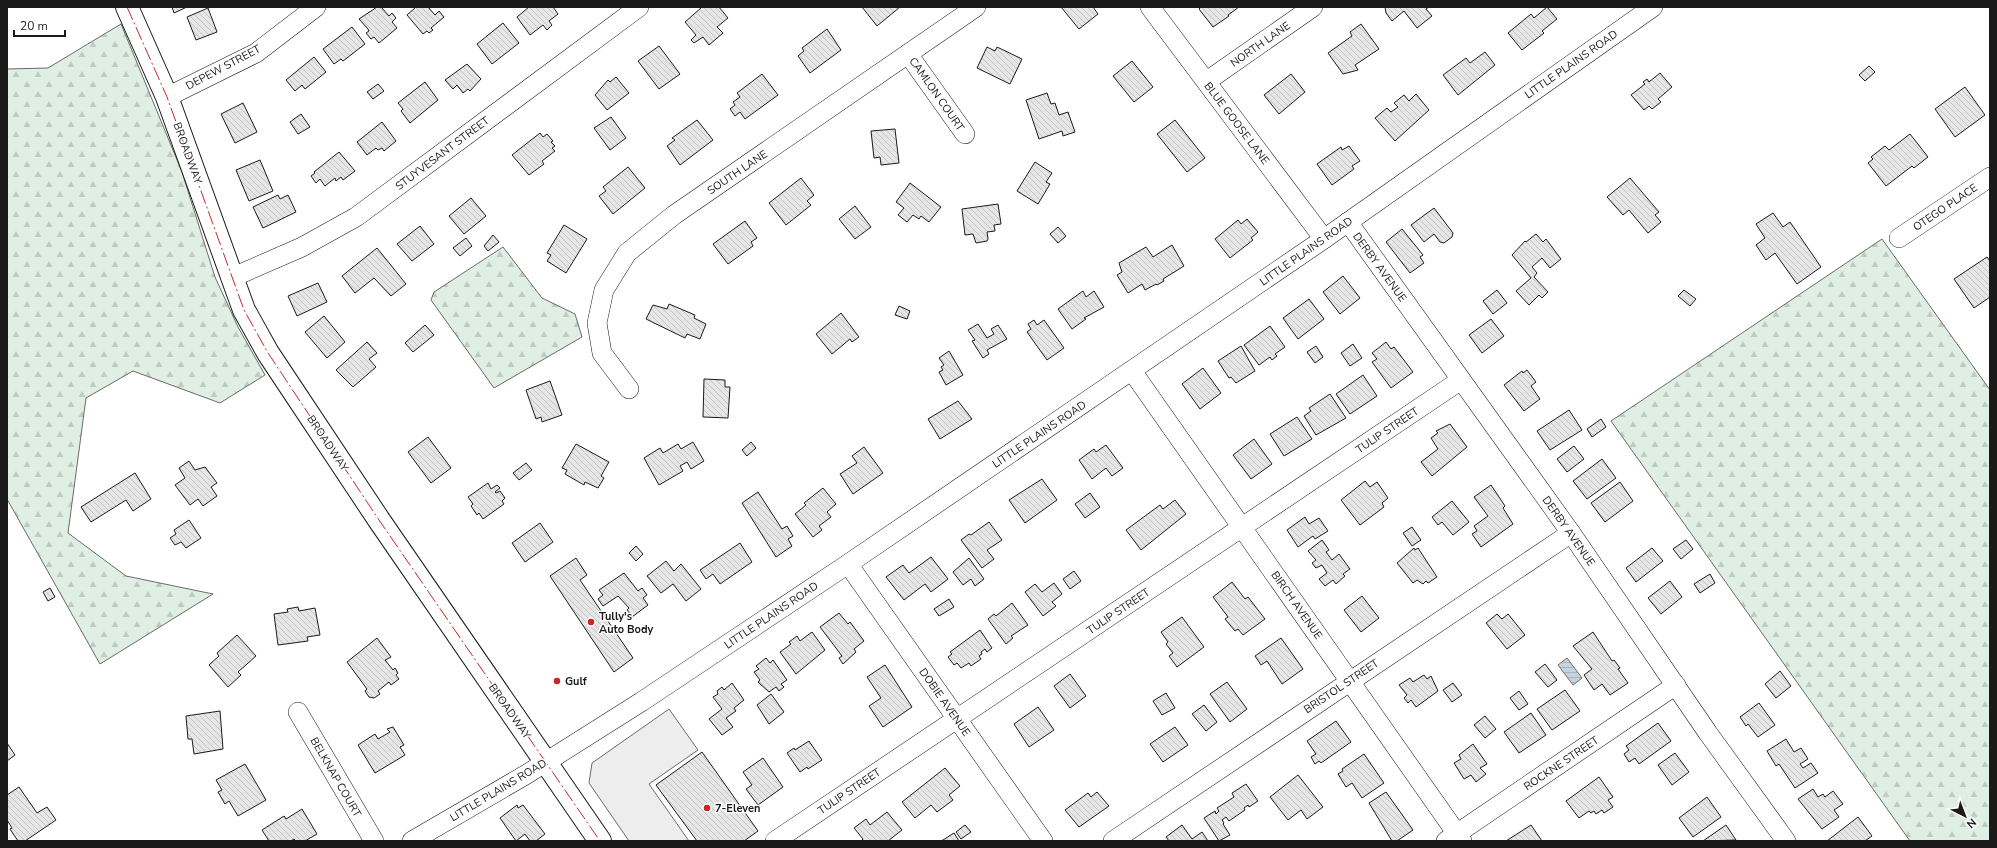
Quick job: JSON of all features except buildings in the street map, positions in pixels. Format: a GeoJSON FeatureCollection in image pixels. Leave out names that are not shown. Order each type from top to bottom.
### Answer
{"type":"FeatureCollection","features":[{"type":"Feature","properties":{"kind":"main road","name":"BROADWAY"},"geometry":{"type":"LineString","coordinates":[[127,7],[167,97],[191,158],[231,278],[244,310],[268,354],[379,520],[600,841]]}},
{"type":"Feature","properties":{"kind":"street","name":"DEPEW STREET"},"geometry":{"type":"LineString","coordinates":[[167,97],[256,53],[316,7]]}},
{"type":"Feature","properties":{"kind":"street","name":"STUYVESANT STREET"},"geometry":{"type":"LineString","coordinates":[[231,278],[302,247],[356,217],[639,7]]}},
{"type":"Feature","properties":{"kind":"street","name":"SOUTH LANE"},"geometry":{"type":"LineString","coordinates":[[629,389],[602,353],[597,323],[604,290],[627,253],[674,215],[976,7]]}},
{"type":"Feature","properties":{"kind":"street","name":"BLUE GOOSE LANE"},"geometry":{"type":"LineString","coordinates":[[1150,7],[1207,81],[1324,240]]}},
{"type":"Feature","properties":{"kind":"street","name":"NORTH LANE"},"geometry":{"type":"LineString","coordinates":[[1207,81],[1312,7]]}},
{"type":"Feature","properties":{"kind":"street","name":"LITTLE PLAINS ROAD"},"geometry":{"type":"LineString","coordinates":[[412,841],[546,762],[641,702],[848,564],[1324,240],[1653,7]]}},
{"type":"Feature","properties":{"kind":"street","name":"CAMLON COURT"},"geometry":{"type":"LineString","coordinates":[[908,54],[965,134]]}},
{"type":"Feature","properties":{"kind":"street","name":"OTEGO PLACE"},"geometry":{"type":"LineString","coordinates":[[1899,238],[1990,177]]}},
{"type":"Feature","properties":{"kind":"street","name":"DERBY AVENUE"},"geometry":{"type":"LineString","coordinates":[[1348,222],[1571,533],[1783,840]]}},
{"type":"Feature","properties":{"kind":"street","name":"BIRCH AVENUE"},"geometry":{"type":"LineString","coordinates":[[1132,371],[1349,680],[1455,839]]}},
{"type":"Feature","properties":{"kind":"street","name":"TULIP STREET"},"geometry":{"type":"LineString","coordinates":[[775,841],[1462,380]]}},
{"type":"Feature","properties":{"kind":"street","name":"BRISTOL STREET"},"geometry":{"type":"LineString","coordinates":[[1113,841],[1349,680],[1571,533]]}},
{"type":"Feature","properties":{"kind":"street","name":"DOBIE AVENUE"},"geometry":{"type":"LineString","coordinates":[[848,564],[1043,841]]}},
{"type":"Feature","properties":{"kind":"street","name":"ROCKNE STREET"},"geometry":{"type":"LineString","coordinates":[[1455,839],[1676,685]]}},
{"type":"Feature","properties":{"kind":"street","name":"BELKNAP COURT"},"geometry":{"type":"LineString","coordinates":[[298,712],[374,841]]}},
{"type":"Feature","properties":{"kind":"green space"},"geometry":{"type":"Polygon","coordinates":[[[121,24],[182,172],[215,277],[238,327],[265,375],[220,403],[133,371],[86,398],[68,533],[126,576],[213,594],[100,664],[7,499],[7,69],[48,68],[121,24]]]}},
{"type":"Feature","properties":{"kind":"green space"},"geometry":{"type":"Polygon","coordinates":[[[1882,239],[1990,390],[1990,841],[1910,841],[1611,421],[1882,239]]]}},
{"type":"Feature","properties":{"kind":"green space"},"geometry":{"type":"Polygon","coordinates":[[[503,247],[542,298],[575,314],[582,337],[494,388],[431,300],[434,292],[503,247]]]}},
{"type":"Feature","properties":{"kind":"shaded area"},"geometry":{"type":"Polygon","coordinates":[[[1567,658],[1582,678],[1573,685],[1558,665],[1567,658]]]}},
{"type":"Feature","properties":{"kind":"shaded area"},"geometry":{"type":"Polygon","coordinates":[[[669,709],[698,750],[649,784],[689,841],[629,841],[589,783],[592,763],[669,709]]]}},
{"type":"Feature","properties":{"kind":"power"},"geometry":{"type":"LineString","coordinates":[[127,7],[167,97],[244,310],[268,353],[379,520],[600,841]]}},
{"type":"Feature","properties":{"kind":"place","name":"Tully's Auto Body"},"geometry":{"type":"Point","coordinates":[591,622]}},
{"type":"Feature","properties":{"kind":"place","name":"Gulf"},"geometry":{"type":"Point","coordinates":[557,681]}},
{"type":"Feature","properties":{"kind":"place","name":"7-Eleven"},"geometry":{"type":"Point","coordinates":[707,808]}}]}
